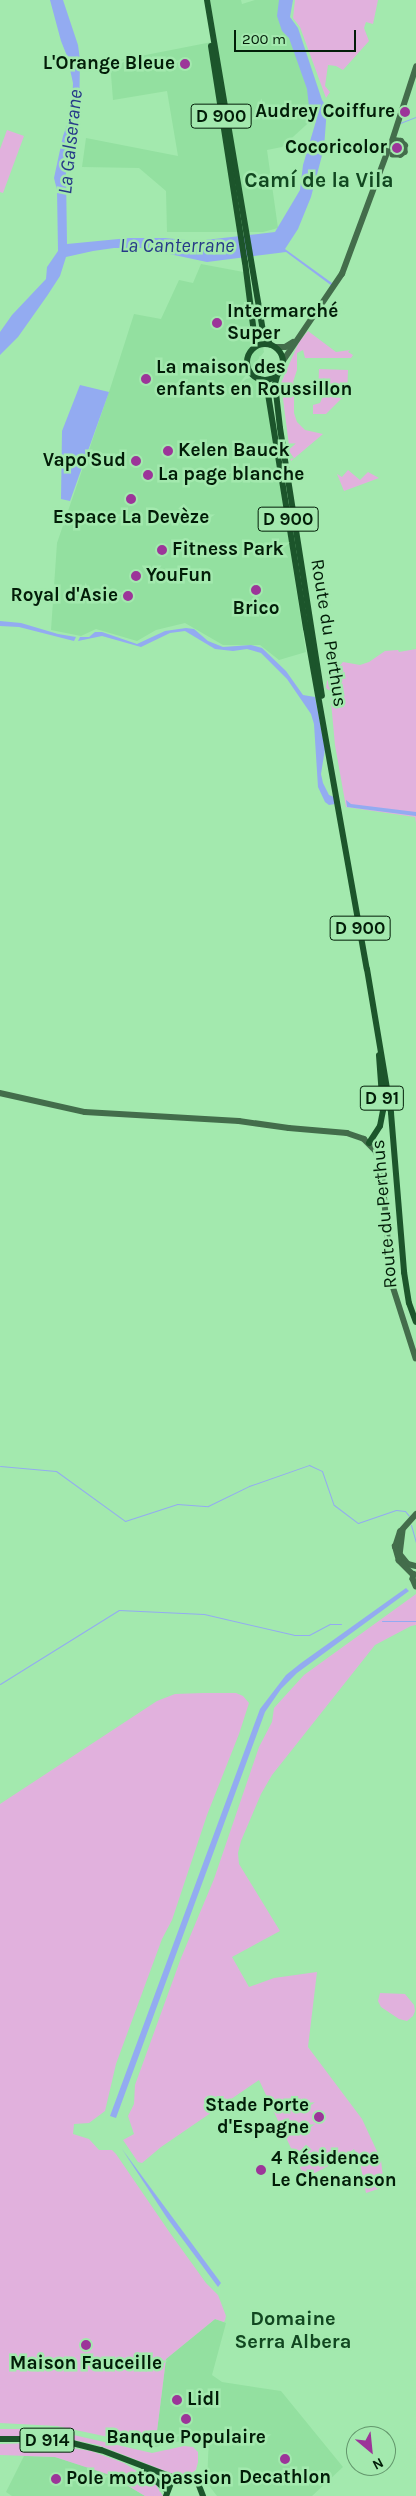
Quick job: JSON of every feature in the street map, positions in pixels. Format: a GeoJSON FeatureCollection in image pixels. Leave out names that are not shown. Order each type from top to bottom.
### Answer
{"type":"FeatureCollection","features":[{"type":"Feature","properties":{"kind":"main road","name":"D 900"},"geometry":{"type":"LineString","coordinates":[[206,0],[248,261],[263,331],[273,346]]}},
{"type":"Feature","properties":{"kind":"main road"},"geometry":{"type":"LineString","coordinates":[[396,141],[394,129],[416,67]]}},
{"type":"Feature","properties":{"kind":"main road"},"geometry":{"type":"LineString","coordinates":[[296,340],[285,347],[264,343],[254,347],[247,358],[246,364],[250,373],[260,380],[272,379],[277,376],[283,361],[296,340],[336,284],[344,270],[389,149],[396,141]]}},
{"type":"Feature","properties":{"kind":"main road"},"geometry":{"type":"LineString","coordinates":[[384,161],[393,155],[398,156],[405,152],[405,145],[396,141]]}},
{"type":"Feature","properties":{"kind":"main road"},"geometry":{"type":"LineString","coordinates":[[389,149],[393,155]]}},
{"type":"Feature","properties":{"kind":"main road","name":"D 900"},"geometry":{"type":"LineString","coordinates":[[248,261],[254,347]]}},
{"type":"Feature","properties":{"kind":"main road"},"geometry":{"type":"LineString","coordinates":[[273,346],[283,361]]}},
{"type":"Feature","properties":{"kind":"main road","name":"Route du Perthus"},"geometry":{"type":"LineString","coordinates":[[277,376],[275,384],[280,428],[393,1127],[404,1272],[409,1303],[416,1322]]}},
{"type":"Feature","properties":{"kind":"main road","name":"Route du Perthus"},"geometry":{"type":"LineString","coordinates":[[260,380],[268,394],[306,628],[340,807]]}},
{"type":"Feature","properties":{"kind":"main road","name":"D 91"},"geometry":{"type":"LineString","coordinates":[[0,1093],[85,1112],[239,1121],[347,1134],[358,1136],[369,1143],[380,1126],[383,1110],[378,1060],[380,1049]]}},
{"type":"Feature","properties":{"kind":"main road"},"geometry":{"type":"LineString","coordinates":[[369,1143],[376,1151],[382,1169],[392,1283],[416,1358]]}},
{"type":"Feature","properties":{"kind":"main road"},"geometry":{"type":"LineString","coordinates":[[415,1570],[399,1561],[396,1554],[397,1538],[416,1514]]}},
{"type":"Feature","properties":{"kind":"main road"},"geometry":{"type":"LineString","coordinates":[[406,1525],[402,1534],[400,1554],[415,1570],[416,1586]]}},
{"type":"Feature","properties":{"kind":"main road","name":"D 914"},"geometry":{"type":"LineString","coordinates":[[0,2439],[41,2439],[101,2450],[177,2479]]}},
{"type":"Feature","properties":{"kind":"main road","name":"D 914"},"geometry":{"type":"LineString","coordinates":[[137,2464],[166,2493]]}},
{"type":"Feature","properties":{"kind":"main road"},"geometry":{"type":"LineString","coordinates":[[166,2493],[177,2479],[185,2477],[195,2480],[201,2487],[203,2496]]}},
{"type":"Feature","properties":{"kind":"shaded area"},"geometry":{"type":"Polygon","coordinates":[[[210,0],[241,0],[242,4],[255,0],[279,0],[317,115],[282,147],[267,150],[278,228],[263,232],[167,232],[166,191],[139,168],[82,167],[86,138],[178,156],[167,91],[113,100],[110,62],[217,41],[210,0]]]}},
{"type":"Feature","properties":{"kind":"shaded area"},"geometry":{"type":"Polygon","coordinates":[[[295,0],[378,0],[373,24],[366,22],[364,28],[369,41],[343,70],[336,66],[328,65],[325,86],[330,92],[326,98],[300,27],[293,18],[295,0]]]}},
{"type":"Feature","properties":{"kind":"shaded area"},"geometry":{"type":"Polygon","coordinates":[[[7,130],[24,136],[3,193],[0,192],[0,149],[7,130]]]}},
{"type":"Feature","properties":{"kind":"shaded area"},"geometry":{"type":"Polygon","coordinates":[[[201,264],[249,273],[264,352],[235,389],[246,379],[251,378],[257,381],[266,393],[306,652],[279,660],[260,645],[223,645],[185,623],[156,630],[137,641],[96,629],[81,636],[51,630],[57,543],[134,314],[161,319],[179,280],[193,283],[201,264]]]}},
{"type":"Feature","properties":{"kind":"shaded area"},"geometry":{"type":"Polygon","coordinates":[[[308,331],[336,352],[350,350],[348,352],[353,355],[351,358],[305,358],[303,350],[297,353],[297,370],[293,382],[298,388],[294,393],[294,413],[297,422],[305,430],[323,434],[291,461],[281,383],[299,342],[308,331]]]}},
{"type":"Feature","properties":{"kind":"shaded area"},"geometry":{"type":"Polygon","coordinates":[[[319,369],[348,370],[347,387],[318,386],[319,369]]]}},
{"type":"Feature","properties":{"kind":"shaded area"},"geometry":{"type":"Polygon","coordinates":[[[323,396],[342,398],[326,414],[313,414],[313,405],[320,403],[323,396]]]}},
{"type":"Feature","properties":{"kind":"shaded area"},"geometry":{"type":"Polygon","coordinates":[[[348,470],[360,480],[368,472],[379,478],[344,491],[337,474],[342,477],[348,470]]]}},
{"type":"Feature","properties":{"kind":"shaded area"},"geometry":{"type":"Polygon","coordinates":[[[416,649],[416,823],[415,817],[346,807],[335,745],[330,691],[326,688],[327,681],[343,662],[360,665],[369,662],[385,651],[398,650],[399,652],[416,649]]]}},
{"type":"Feature","properties":{"kind":"shaded area"},"geometry":{"type":"Polygon","coordinates":[[[416,1594],[416,1625],[375,1645],[272,1775],[261,1794],[241,1841],[238,1853],[239,1864],[280,1931],[232,1957],[249,1987],[274,1978],[317,1972],[308,2047],[362,2119],[381,2160],[384,2187],[366,2193],[360,2163],[354,2149],[338,2161],[305,2178],[259,2080],[161,2147],[142,2163],[138,2162],[123,2140],[134,2134],[128,2116],[134,2104],[135,2085],[181,1958],[214,1879],[259,1747],[272,1722],[274,1708],[304,1675],[416,1594]]]}},
{"type":"Feature","properties":{"kind":"shaded area"},"geometry":{"type":"Polygon","coordinates":[[[236,1693],[243,1696],[249,1703],[239,1734],[207,1815],[172,1920],[162,1939],[116,2064],[105,2111],[89,2123],[74,2124],[73,2134],[89,2139],[99,2150],[112,2150],[116,2154],[206,2283],[218,2295],[226,2316],[225,2320],[224,2322],[215,2319],[166,2359],[155,2447],[57,2426],[0,2423],[0,1804],[157,1701],[175,1694],[236,1693]]]}},
{"type":"Feature","properties":{"kind":"shaded area"},"geometry":{"type":"Polygon","coordinates":[[[380,1993],[405,1994],[414,2005],[415,2011],[413,2016],[407,2021],[399,2019],[381,2007],[378,2001],[380,1993]]]}},
{"type":"Feature","properties":{"kind":"shaded area"},"geometry":{"type":"Polygon","coordinates":[[[215,2319],[226,2323],[212,2375],[222,2382],[281,2391],[343,2467],[312,2496],[217,2496],[207,2483],[209,2435],[197,2434],[189,2439],[155,2447],[166,2359],[215,2319]]]}},
{"type":"Feature","properties":{"kind":"shaded area"},"geometry":{"type":"Polygon","coordinates":[[[0,2429],[38,2429],[65,2433],[152,2453],[184,2446],[193,2447],[198,2452],[198,2462],[196,2470],[190,2474],[173,2474],[98,2445],[64,2438],[0,2436],[0,2429]]]}},
{"type":"Feature","properties":{"kind":"shaded area"},"geometry":{"type":"Polygon","coordinates":[[[37,2443],[91,2451],[124,2463],[154,2482],[163,2496],[145,2496],[110,2475],[55,2457],[0,2455],[0,2444],[37,2443]]]}},
{"type":"Feature","properties":{"kind":"shaded area"},"geometry":{"type":"Polygon","coordinates":[[[24,2456],[55,2457],[99,2471],[110,2475],[145,2496],[12,2496],[6,2492],[24,2456]]]}},
{"type":"Feature","properties":{"kind":"water"},"geometry":{"type":"Polygon","coordinates":[[[50,0],[63,0],[78,45],[80,60],[79,116],[66,173],[67,244],[129,238],[165,238],[196,241],[275,232],[300,190],[303,165],[316,121],[313,112],[310,116],[307,89],[289,38],[282,31],[277,16],[279,0],[293,0],[290,17],[298,28],[322,100],[327,108],[324,148],[311,197],[298,229],[285,249],[332,283],[332,286],[286,252],[207,262],[141,248],[114,248],[93,251],[66,257],[60,276],[47,296],[18,337],[0,355],[0,332],[12,315],[46,279],[47,267],[58,251],[57,190],[54,178],[63,136],[72,111],[73,83],[50,0]]]}},
{"type":"Feature","properties":{"kind":"water"},"geometry":{"type":"Polygon","coordinates":[[[80,385],[109,392],[70,501],[61,499],[62,431],[80,385]]]}},
{"type":"Feature","properties":{"kind":"water"},"geometry":{"type":"Polygon","coordinates":[[[0,621],[21,623],[58,634],[76,637],[74,641],[19,627],[0,626],[0,621]]]}},
{"type":"Feature","properties":{"kind":"water"},"geometry":{"type":"Polygon","coordinates":[[[186,628],[194,629],[208,641],[223,647],[251,645],[262,648],[286,671],[303,695],[315,697],[325,749],[321,774],[329,795],[334,797],[335,804],[329,805],[325,802],[318,787],[314,724],[311,714],[287,679],[261,653],[247,649],[233,651],[215,649],[185,631],[170,633],[141,647],[102,636],[78,641],[80,637],[89,637],[95,632],[102,632],[137,644],[165,631],[186,628]]]}},
{"type":"Feature","properties":{"kind":"water"},"geometry":{"type":"Polygon","coordinates":[[[346,800],[351,804],[416,812],[416,816],[347,807],[346,800]]]}},
{"type":"Feature","properties":{"kind":"water"},"geometry":{"type":"Polygon","coordinates":[[[406,1588],[409,1591],[297,1673],[281,1689],[265,1712],[116,2118],[110,2116],[260,1709],[286,1675],[406,1588]]]}},
{"type":"Feature","properties":{"kind":"water"},"geometry":{"type":"Polygon","coordinates":[[[122,2149],[221,2283],[218,2287],[167,2218],[122,2149]]]}},
{"type":"Feature","properties":{"kind":"waterway"},"geometry":{"type":"LineString","coordinates":[[400,123],[416,117]]}},
{"type":"Feature","properties":{"kind":"waterway"},"geometry":{"type":"LineString","coordinates":[[0,1466],[56,1471],[125,1521],[177,1504],[208,1506],[249,1486],[309,1465],[322,1471],[334,1505],[358,1523],[396,1510],[405,1511],[409,1516]]}},
{"type":"Feature","properties":{"kind":"waterway"},"geometry":{"type":"LineString","coordinates":[[411,1525],[416,1542]]}},
{"type":"Feature","properties":{"kind":"waterway"},"geometry":{"type":"LineString","coordinates":[[0,1684],[119,1610],[204,1614],[294,1635],[309,1635],[330,1624],[341,1624]]}},
{"type":"Feature","properties":{"kind":"waterway"},"geometry":{"type":"LineString","coordinates":[[382,1621],[416,1621]]}},
{"type":"Feature","properties":{"kind":"place","name":"L'Orange Bleue"},"geometry":{"type":"Point","coordinates":[185,64]}},
{"type":"Feature","properties":{"kind":"place","name":"Audrey Coiffure"},"geometry":{"type":"Point","coordinates":[405,112]}},
{"type":"Feature","properties":{"kind":"place","name":"Cocoricolor"},"geometry":{"type":"Point","coordinates":[397,148]}},
{"type":"Feature","properties":{"kind":"place","name":"Intermarché Super"},"geometry":{"type":"Point","coordinates":[217,323]}},
{"type":"Feature","properties":{"kind":"place","name":"La maison des enfants en Roussillon"},"geometry":{"type":"Point","coordinates":[146,379]}},
{"type":"Feature","properties":{"kind":"place","name":"Kelen Bauck"},"geometry":{"type":"Point","coordinates":[168,451]}},
{"type":"Feature","properties":{"kind":"place","name":"Vapo'Sud"},"geometry":{"type":"Point","coordinates":[136,461]}},
{"type":"Feature","properties":{"kind":"place","name":"La page blanche"},"geometry":{"type":"Point","coordinates":[148,475]}},
{"type":"Feature","properties":{"kind":"place","name":"Espace La Devèze"},"geometry":{"type":"Point","coordinates":[131,499]}},
{"type":"Feature","properties":{"kind":"place","name":"Fitness Park"},"geometry":{"type":"Point","coordinates":[162,550]}},
{"type":"Feature","properties":{"kind":"place","name":"YouFun"},"geometry":{"type":"Point","coordinates":[136,576]}},
{"type":"Feature","properties":{"kind":"place","name":"Brico"},"geometry":{"type":"Point","coordinates":[256,590]}},
{"type":"Feature","properties":{"kind":"place","name":"Royal d'Asie"},"geometry":{"type":"Point","coordinates":[128,596]}},
{"type":"Feature","properties":{"kind":"place","name":"Stade Porte d'Espagne"},"geometry":{"type":"Point","coordinates":[319,2117]}},
{"type":"Feature","properties":{"kind":"place","name":"4 Résidence Le Chenanson"},"geometry":{"type":"Point","coordinates":[261,2170]}},
{"type":"Feature","properties":{"kind":"place","name":"Maison Fauceille"},"geometry":{"type":"Point","coordinates":[86,2345]}},
{"type":"Feature","properties":{"kind":"place","name":"Lidl"},"geometry":{"type":"Point","coordinates":[177,2400]}},
{"type":"Feature","properties":{"kind":"place","name":"Banque Populaire"},"geometry":{"type":"Point","coordinates":[186,2419]}},
{"type":"Feature","properties":{"kind":"place","name":"Decathlon"},"geometry":{"type":"Point","coordinates":[285,2459]}},
{"type":"Feature","properties":{"kind":"place","name":"Pole moto passion"},"geometry":{"type":"Point","coordinates":[56,2479]}},
{"type":"Feature","properties":{"kind":"district","name":"Camí de la Vila"},"geometry":{"type":"Point","coordinates":[319,180]}},
{"type":"Feature","properties":{"kind":"district","name":"Domaine Serra Albera"},"geometry":{"type":"Point","coordinates":[293,2330]}},
{"type":"Feature","properties":{"kind":"water label","name":"La Galserane"},"geometry":{"type":"Point","coordinates":[70,142]}},
{"type":"Feature","properties":{"kind":"water label","name":"La Canterrane"},"geometry":{"type":"Point","coordinates":[177,245]}}]}
